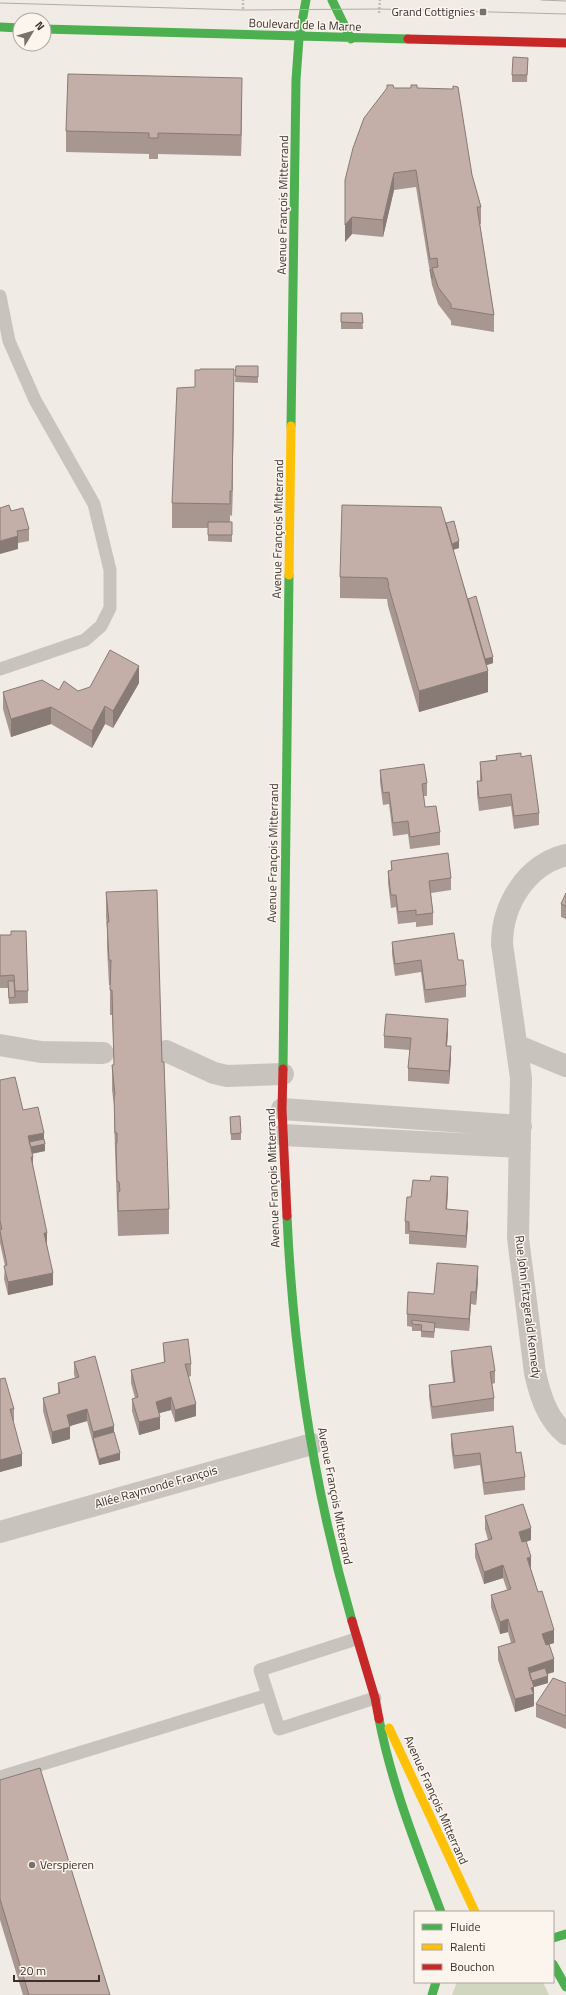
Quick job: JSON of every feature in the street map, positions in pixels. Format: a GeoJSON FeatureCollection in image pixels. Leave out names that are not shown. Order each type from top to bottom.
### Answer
{"type":"FeatureCollection","features":[{"type":"Feature","properties":{"kind":"street","name":"Avenue François Mitterrand"},"geometry":{"type":"LineString","coordinates":[[306,0],[299,38],[296,80],[282,1109],[291,1297],[301,1378],[319,1488],[356,1639],[375,1698],[385,1749],[399,1800],[442,1911]]}},
{"type":"Feature","properties":{"kind":"street"},"geometry":{"type":"LineString","coordinates":[[332,0],[351,38]]}},
{"type":"Feature","properties":{"kind":"street"},"geometry":{"type":"LineString","coordinates":[[0,27],[12,28]]}},
{"type":"Feature","properties":{"kind":"street","name":"Boulevard de la Marne"},"geometry":{"type":"LineString","coordinates":[[52,29],[299,38],[566,43]]}},
{"type":"Feature","properties":{"kind":"street","name":"Rue John Fitzgerald Kennedy"},"geometry":{"type":"LineString","coordinates":[[566,855],[556,857],[531,874],[513,897],[502,930],[502,944],[518,1046],[522,1098],[518,1217],[520,1258],[535,1373],[545,1406],[560,1429],[566,1434]]}},
{"type":"Feature","properties":{"kind":"street"},"geometry":{"type":"LineString","coordinates":[[0,1045],[41,1052],[103,1053]]}},
{"type":"Feature","properties":{"kind":"street"},"geometry":{"type":"LineString","coordinates":[[518,1046],[566,1066]]}},
{"type":"Feature","properties":{"kind":"street"},"geometry":{"type":"LineString","coordinates":[[166,1051],[214,1074],[227,1076],[283,1074]]}},
{"type":"Feature","properties":{"kind":"street"},"geometry":{"type":"LineString","coordinates":[[282,1109],[520,1137]]}},
{"type":"Feature","properties":{"kind":"street"},"geometry":{"type":"LineString","coordinates":[[283,1135],[520,1137]]}},
{"type":"Feature","properties":{"kind":"street","name":"Allée Raymonde François"},"geometry":{"type":"LineString","coordinates":[[0,1532],[312,1444]]}},
{"type":"Feature","properties":{"kind":"street","name":"Avenue François Mitterrand"},"geometry":{"type":"LineString","coordinates":[[375,1698],[410,1771],[468,1900],[475,1911]]}},
{"type":"Feature","properties":{"kind":"street"},"geometry":{"type":"LineString","coordinates":[[554,1938],[566,1934]]}},
{"type":"Feature","properties":{"kind":"street"},"geometry":{"type":"LineString","coordinates":[[554,1966],[566,1987]]}},
{"type":"Feature","properties":{"kind":"street"},"geometry":{"type":"LineString","coordinates":[[431,1994],[436,1983]]}},
{"type":"Feature","properties":{"kind":"lane"},"geometry":{"type":"LineString","coordinates":[[0,296],[9,341],[35,400],[94,504],[110,570],[110,608],[101,626],[85,640],[0,669]]}},
{"type":"Feature","properties":{"kind":"lane"},"geometry":{"type":"LineString","coordinates":[[356,1639],[260,1670],[268,1695],[279,1729],[375,1698]]}},
{"type":"Feature","properties":{"kind":"lane"},"geometry":{"type":"LineString","coordinates":[[0,1776],[268,1695]]}},
{"type":"Feature","properties":{"kind":"green space"},"geometry":{"type":"Polygon","coordinates":[[[457,1983],[543,1983],[549,1995],[452,1995],[457,1983]]]}},
{"type":"Feature","properties":{"kind":"building"},"geometry":{"type":"Polygon","coordinates":[[[513,57],[528,58],[527,75],[512,75],[513,57]]]}},
{"type":"Feature","properties":{"kind":"building"},"geometry":{"type":"Polygon","coordinates":[[[68,74],[242,78],[241,135],[158,133],[158,138],[149,138],[149,133],[66,131],[68,74]]]}},
{"type":"Feature","properties":{"kind":"building"},"geometry":{"type":"Polygon","coordinates":[[[387,85],[393,85],[394,88],[411,88],[411,85],[417,85],[417,88],[453,89],[453,86],[458,87],[472,175],[481,207],[477,207],[494,315],[451,308],[451,304],[438,287],[432,268],[438,267],[437,258],[430,259],[416,170],[394,173],[383,220],[352,217],[345,225],[345,180],[353,148],[364,118],[387,88],[387,85]]]}},
{"type":"Feature","properties":{"kind":"building"},"geometry":{"type":"Polygon","coordinates":[[[341,313],[362,313],[363,323],[341,322],[341,313]]]}},
{"type":"Feature","properties":{"kind":"building"},"geometry":{"type":"Polygon","coordinates":[[[236,366],[258,366],[258,377],[235,376],[236,366]]]}},
{"type":"Feature","properties":{"kind":"building"},"geometry":{"type":"Polygon","coordinates":[[[234,369],[232,491],[230,491],[230,504],[172,503],[177,388],[195,387],[195,370],[234,369]]]}},
{"type":"Feature","properties":{"kind":"building"},"geometry":{"type":"Polygon","coordinates":[[[9,505],[11,511],[23,508],[29,529],[17,531],[18,536],[0,541],[0,508],[9,505]]]}},
{"type":"Feature","properties":{"kind":"building"},"geometry":{"type":"Polygon","coordinates":[[[342,505],[441,507],[488,671],[419,691],[387,578],[340,577],[342,505]]]}},
{"type":"Feature","properties":{"kind":"building"},"geometry":{"type":"Polygon","coordinates":[[[454,521],[459,541],[452,544],[446,523],[454,521]]]}},
{"type":"Feature","properties":{"kind":"building"},"geometry":{"type":"Polygon","coordinates":[[[208,522],[232,522],[232,535],[208,535],[208,522]]]}},
{"type":"Feature","properties":{"kind":"building"},"geometry":{"type":"Polygon","coordinates":[[[476,596],[493,657],[485,659],[468,599],[476,596]]]}},
{"type":"Feature","properties":{"kind":"building"},"geometry":{"type":"Polygon","coordinates":[[[110,650],[139,666],[113,711],[105,706],[92,731],[51,707],[11,719],[3,692],[42,680],[59,690],[64,681],[78,691],[90,687],[110,650]]]}},
{"type":"Feature","properties":{"kind":"building"},"geometry":{"type":"Polygon","coordinates":[[[521,753],[521,757],[531,755],[539,813],[514,816],[511,794],[479,798],[477,781],[482,781],[480,762],[497,760],[496,756],[521,753]]]}},
{"type":"Feature","properties":{"kind":"building"},"geometry":{"type":"Polygon","coordinates":[[[424,764],[427,783],[422,784],[425,807],[436,806],[440,832],[410,837],[408,821],[393,823],[389,792],[383,793],[380,770],[424,764]]]}},
{"type":"Feature","properties":{"kind":"building"},"geometry":{"type":"Polygon","coordinates":[[[448,853],[451,878],[429,881],[433,913],[416,915],[416,910],[398,912],[396,895],[391,895],[388,871],[392,870],[391,861],[448,853]]]}},
{"type":"Feature","properties":{"kind":"building"},"geometry":{"type":"Polygon","coordinates":[[[157,890],[162,1062],[164,1062],[169,1209],[118,1211],[118,1192],[120,1191],[119,1182],[117,1181],[117,1133],[115,1133],[115,1095],[112,1065],[114,1065],[112,990],[110,990],[111,960],[109,960],[107,922],[109,922],[106,892],[157,890]]]}},
{"type":"Feature","properties":{"kind":"building"},"geometry":{"type":"Polygon","coordinates":[[[566,893],[566,906],[561,904],[566,893]]]}},
{"type":"Feature","properties":{"kind":"building"},"geometry":{"type":"Polygon","coordinates":[[[11,931],[26,931],[28,991],[15,991],[14,975],[0,976],[0,935],[11,935],[11,931]]]}},
{"type":"Feature","properties":{"kind":"building"},"geometry":{"type":"Polygon","coordinates":[[[454,933],[458,960],[463,960],[466,985],[425,990],[421,960],[395,964],[392,942],[454,933]]]}},
{"type":"Feature","properties":{"kind":"building"},"geometry":{"type":"Polygon","coordinates":[[[8,981],[14,981],[15,997],[9,998],[8,981]]]}},
{"type":"Feature","properties":{"kind":"building"},"geometry":{"type":"Polygon","coordinates":[[[386,1014],[448,1019],[446,1046],[451,1046],[449,1071],[408,1068],[411,1038],[384,1036],[386,1014]]]}},
{"type":"Feature","properties":{"kind":"building"},"geometry":{"type":"Polygon","coordinates":[[[15,1077],[23,1110],[38,1107],[44,1133],[28,1136],[47,1233],[44,1233],[53,1273],[8,1282],[4,1266],[7,1265],[0,1231],[2,1229],[0,1221],[0,1080],[15,1077]]]}},
{"type":"Feature","properties":{"kind":"building"},"geometry":{"type":"Polygon","coordinates":[[[240,1116],[241,1133],[231,1134],[230,1117],[240,1116]]]}},
{"type":"Feature","properties":{"kind":"building"},"geometry":{"type":"Polygon","coordinates":[[[44,1139],[45,1144],[31,1147],[29,1142],[44,1139]]]}},
{"type":"Feature","properties":{"kind":"building"},"geometry":{"type":"Polygon","coordinates":[[[431,1176],[448,1177],[446,1209],[468,1211],[466,1236],[409,1231],[409,1222],[405,1221],[407,1197],[411,1197],[413,1180],[430,1181],[431,1176]]]}},
{"type":"Feature","properties":{"kind":"building"},"geometry":{"type":"Polygon","coordinates":[[[437,1263],[478,1266],[476,1292],[471,1292],[469,1319],[407,1314],[408,1292],[434,1294],[437,1263]]]}},
{"type":"Feature","properties":{"kind":"building"},"geometry":{"type":"Polygon","coordinates":[[[412,1320],[435,1323],[434,1332],[421,1331],[422,1325],[412,1324],[412,1320]]]}},
{"type":"Feature","properties":{"kind":"building"},"geometry":{"type":"Polygon","coordinates":[[[188,1339],[191,1364],[185,1364],[196,1404],[175,1410],[171,1397],[156,1402],[160,1417],[139,1422],[132,1399],[138,1397],[131,1370],[165,1362],[163,1343],[188,1339]]]}},
{"type":"Feature","properties":{"kind":"building"},"geometry":{"type":"Polygon","coordinates":[[[491,1346],[495,1371],[490,1372],[494,1398],[432,1407],[429,1385],[455,1382],[451,1351],[491,1346]]]}},
{"type":"Feature","properties":{"kind":"building"},"geometry":{"type":"Polygon","coordinates":[[[95,1356],[114,1426],[93,1432],[87,1409],[67,1415],[70,1427],[52,1432],[43,1398],[60,1393],[58,1383],[79,1377],[74,1362],[95,1356]]]}},
{"type":"Feature","properties":{"kind":"building"},"geometry":{"type":"Polygon","coordinates":[[[5,1378],[14,1409],[10,1409],[22,1454],[0,1460],[0,1379],[5,1378]]]}},
{"type":"Feature","properties":{"kind":"building"},"geometry":{"type":"Polygon","coordinates":[[[513,1426],[516,1453],[521,1452],[525,1477],[484,1483],[480,1453],[454,1456],[451,1434],[513,1426]]]}},
{"type":"Feature","properties":{"kind":"building"},"geometry":{"type":"Polygon","coordinates":[[[114,1432],[120,1453],[99,1459],[93,1438],[114,1432]]]}},
{"type":"Feature","properties":{"kind":"building"},"geometry":{"type":"Polygon","coordinates":[[[523,1504],[531,1528],[519,1532],[522,1542],[526,1541],[531,1557],[527,1558],[538,1592],[542,1591],[554,1630],[542,1634],[546,1645],[549,1644],[554,1659],[528,1668],[534,1687],[531,1688],[534,1694],[515,1699],[498,1647],[515,1642],[508,1619],[500,1622],[491,1595],[511,1589],[503,1565],[484,1572],[475,1544],[492,1539],[485,1516],[523,1504]]]}},
{"type":"Feature","properties":{"kind":"building"},"geometry":{"type":"Polygon","coordinates":[[[545,1668],[548,1676],[532,1681],[529,1673],[545,1668]]]}},
{"type":"Feature","properties":{"kind":"building"},"geometry":{"type":"Polygon","coordinates":[[[553,1678],[566,1683],[566,1716],[536,1704],[553,1678]]]}},
{"type":"Feature","properties":{"kind":"building","name":"Verspieren"},"geometry":{"type":"Polygon","coordinates":[[[40,1768],[110,1995],[29,1995],[0,1899],[0,1780],[40,1768]]]}},
{"type":"Feature","properties":{"kind":"tram line"},"geometry":{"type":"LineString","coordinates":[[541,0],[566,1]]}},
{"type":"Feature","properties":{"kind":"tram line"},"geometry":{"type":"LineString","coordinates":[[0,3],[243,10],[379,9],[566,14]]}},
{"type":"Feature","properties":{"kind":"traffic: fast"},"geometry":{"type":"LineString","coordinates":[[291,426],[296,80],[299,38],[306,0]]}},
{"type":"Feature","properties":{"kind":"traffic: fast"},"geometry":{"type":"LineString","coordinates":[[332,0],[351,39]]}},
{"type":"Feature","properties":{"kind":"traffic: fast"},"geometry":{"type":"LineString","coordinates":[[0,27],[12,28]]}},
{"type":"Feature","properties":{"kind":"traffic: fast"},"geometry":{"type":"LineString","coordinates":[[52,29],[408,39]]}},
{"type":"Feature","properties":{"kind":"traffic: fast"},"geometry":{"type":"LineString","coordinates":[[283,1069],[289,575]]}},
{"type":"Feature","properties":{"kind":"traffic: fast"},"geometry":{"type":"LineString","coordinates":[[287,1216],[294,1319],[300,1370],[316,1471],[352,1621]]}},
{"type":"Feature","properties":{"kind":"traffic: fast"},"geometry":{"type":"LineString","coordinates":[[379,1719],[384,1744],[398,1793],[441,1911]]}},
{"type":"Feature","properties":{"kind":"traffic: fast"},"geometry":{"type":"LineString","coordinates":[[554,1938],[566,1934]]}},
{"type":"Feature","properties":{"kind":"traffic: fast"},"geometry":{"type":"LineString","coordinates":[[554,1966],[566,1987]]}},
{"type":"Feature","properties":{"kind":"traffic: fast"},"geometry":{"type":"LineString","coordinates":[[432,1995],[436,1983]]}},
{"type":"Feature","properties":{"kind":"traffic: slow"},"geometry":{"type":"LineString","coordinates":[[289,575],[291,426]]}},
{"type":"Feature","properties":{"kind":"traffic: slow"},"geometry":{"type":"LineString","coordinates":[[389,1728],[475,1911]]}},
{"type":"Feature","properties":{"kind":"traffic: jam"},"geometry":{"type":"LineString","coordinates":[[408,39],[566,43]]}},
{"type":"Feature","properties":{"kind":"traffic: jam"},"geometry":{"type":"LineString","coordinates":[[283,1069],[282,1109],[287,1216]]}},
{"type":"Feature","properties":{"kind":"traffic: jam"},"geometry":{"type":"LineString","coordinates":[[352,1621],[375,1698],[379,1719]]}},
{"type":"Feature","properties":{"kind":"place","name":"Grand Cottignies"},"geometry":{"type":"Point","coordinates":[483,12]}},
{"type":"Feature","properties":{"kind":"place","name":"Verspieren"},"geometry":{"type":"Point","coordinates":[32,1865]}}]}
